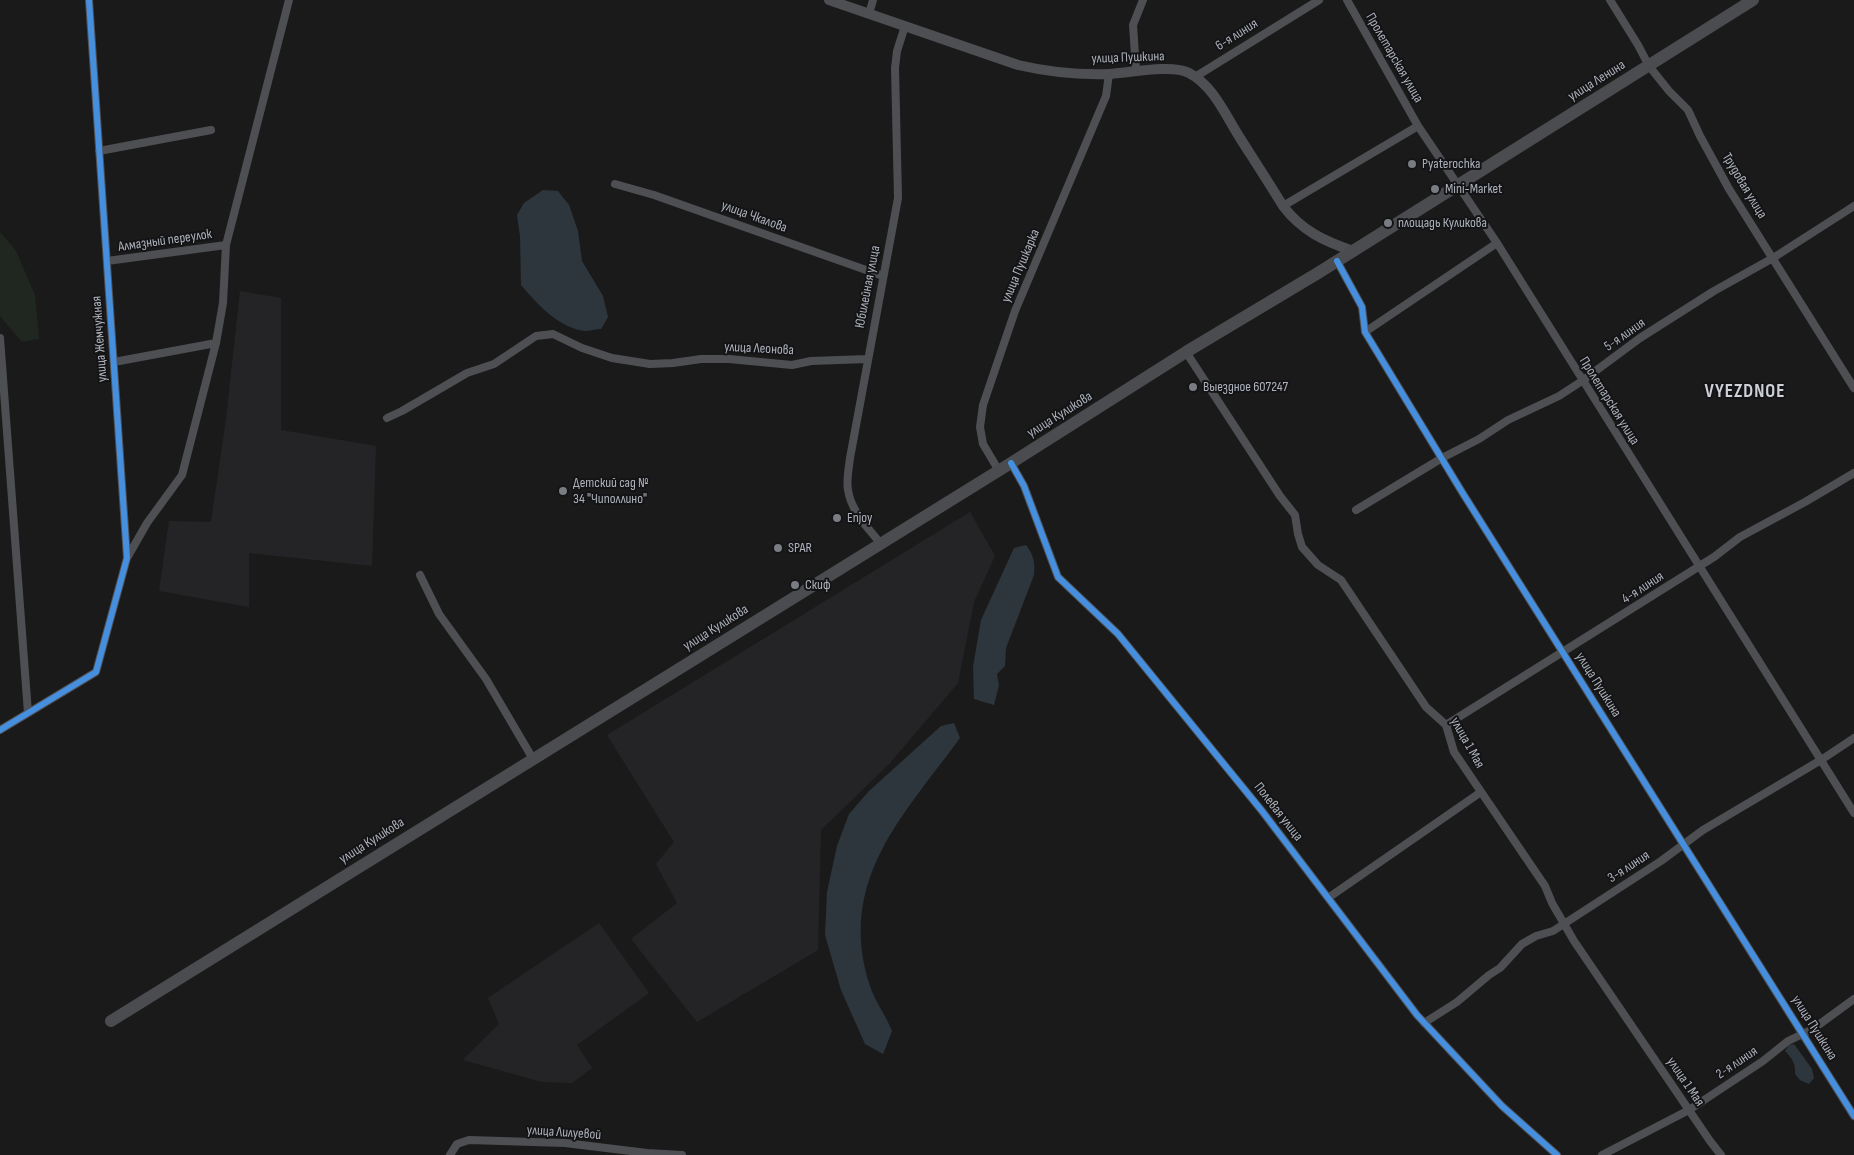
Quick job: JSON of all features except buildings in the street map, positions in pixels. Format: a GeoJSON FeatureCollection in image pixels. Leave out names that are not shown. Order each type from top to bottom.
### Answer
{"type":"FeatureCollection","features":[{"type":"Feature","properties":{"kind":"main road","name":"улица Ленина"},"geometry":{"type":"LineString","coordinates":[[1458,186],[1753,0]]}},
{"type":"Feature","properties":{"kind":"main road"},"geometry":{"type":"LineString","coordinates":[[1337,261],[1458,186]]}},
{"type":"Feature","properties":{"kind":"main road","name":"улица Куликова"},"geometry":{"type":"LineString","coordinates":[[111,1021],[999,471],[1186,352],[1337,261]]}},
{"type":"Feature","properties":{"kind":"street","name":"улица Жемчужная"},"geometry":{"type":"LineString","coordinates":[[28,713],[96,672],[127,558],[89,0]]}},
{"type":"Feature","properties":{"kind":"street"},"geometry":{"type":"LineString","coordinates":[[127,558],[146,524],[182,475],[216,343],[223,303],[226,245],[289,0]]}},
{"type":"Feature","properties":{"kind":"street","name":"улица Пушкина"},"geometry":{"type":"LineString","coordinates":[[829,0],[1018,65],[1064,73],[1109,74],[1136,70],[1180,70],[1196,77],[1213,94],[1283,206],[1302,227],[1331,243],[1353,251]]}},
{"type":"Feature","properties":{"kind":"street"},"geometry":{"type":"LineString","coordinates":[[869,14],[874,0]]}},
{"type":"Feature","properties":{"kind":"street"},"geometry":{"type":"LineString","coordinates":[[1136,70],[1133,24],[1143,0]]}},
{"type":"Feature","properties":{"kind":"street","name":"6-я линия"},"geometry":{"type":"LineString","coordinates":[[1196,77],[1319,0]]}},
{"type":"Feature","properties":{"kind":"street","name":"Пролетарская улица"},"geometry":{"type":"LineString","coordinates":[[1347,0],[1418,126],[1497,243],[1854,813]]}},
{"type":"Feature","properties":{"kind":"street","name":"Трудовая улица"},"geometry":{"type":"LineString","coordinates":[[1610,0],[1649,66],[1669,91],[1688,110],[1729,189],[1854,388]]}},
{"type":"Feature","properties":{"kind":"street","name":"Юбилейная улица"},"geometry":{"type":"LineString","coordinates":[[881,544],[860,517],[850,500],[848,489],[850,458],[898,198],[895,68],[897,50],[905,26]]}},
{"type":"Feature","properties":{"kind":"street","name":"улица Пушкарка"},"geometry":{"type":"LineString","coordinates":[[999,471],[984,444],[980,427],[983,405],[1015,312],[1106,96],[1109,74]]}},
{"type":"Feature","properties":{"kind":"street"},"geometry":{"type":"LineString","coordinates":[[1283,206],[1418,126]]}},
{"type":"Feature","properties":{"kind":"street"},"geometry":{"type":"LineString","coordinates":[[99,151],[211,130]]}},
{"type":"Feature","properties":{"kind":"street","name":"улица Чкалова"},"geometry":{"type":"LineString","coordinates":[[615,184],[654,194],[883,276]]}},
{"type":"Feature","properties":{"kind":"street","name":"5-я линия"},"geometry":{"type":"LineString","coordinates":[[1356,510],[1442,458],[1479,439],[1508,420],[1559,396],[1640,338],[1714,291],[1773,258],[1854,206]]}},
{"type":"Feature","properties":{"kind":"street"},"geometry":{"type":"LineString","coordinates":[[1365,332],[1497,243]]}},
{"type":"Feature","properties":{"kind":"street","name":"Алмазный переулок"},"geometry":{"type":"LineString","coordinates":[[107,261],[226,245]]}},
{"type":"Feature","properties":{"kind":"street","name":"улица Пушкина"},"geometry":{"type":"LineString","coordinates":[[1337,261],[1362,307],[1365,332],[1563,653],[1685,844],[1854,1116]]}},
{"type":"Feature","properties":{"kind":"street","name":"улица Леонова"},"geometry":{"type":"LineString","coordinates":[[387,418],[467,373],[494,364],[536,336],[554,334],[582,348],[612,358],[650,364],[673,363],[701,358],[792,365],[812,361],[868,359]]}},
{"type":"Feature","properties":{"kind":"street"},"geometry":{"type":"LineString","coordinates":[[0,338],[28,713],[0,730]]}},
{"type":"Feature","properties":{"kind":"street"},"geometry":{"type":"LineString","coordinates":[[114,362],[216,343]]}},
{"type":"Feature","properties":{"kind":"street","name":"улица 1 Мая"},"geometry":{"type":"LineString","coordinates":[[1186,352],[1295,515],[1302,547],[1318,565],[1342,580],[1426,707],[1446,725],[1454,752],[1545,886],[1552,903],[1574,941],[1721,1155]]}},
{"type":"Feature","properties":{"kind":"street"},"geometry":{"type":"LineString","coordinates":[[0,443],[8,439]]}},
{"type":"Feature","properties":{"kind":"street","name":"Полевая улица"},"geometry":{"type":"LineString","coordinates":[[1011,463],[1024,486],[1058,577],[1118,634],[1262,811],[1424,1023],[1502,1106],[1557,1155]]}},
{"type":"Feature","properties":{"kind":"street","name":"4-я линия"},"geometry":{"type":"LineString","coordinates":[[1446,725],[1714,558],[1740,537],[1854,473]]}},
{"type":"Feature","properties":{"kind":"street"},"geometry":{"type":"LineString","coordinates":[[420,575],[439,614],[486,679],[533,759]]}},
{"type":"Feature","properties":{"kind":"street","name":"3-я линия"},"geometry":{"type":"LineString","coordinates":[[1424,1023],[1457,1002],[1500,968],[1522,944],[1565,924],[1703,830],[1821,760],[1854,738]]}},
{"type":"Feature","properties":{"kind":"street"},"geometry":{"type":"LineString","coordinates":[[1328,898],[1481,792]]}},
{"type":"Feature","properties":{"kind":"street","name":"2-я линия"},"geometry":{"type":"LineString","coordinates":[[1602,1155],[1689,1110],[1763,1061],[1788,1041],[1813,1029],[1854,998]]}},
{"type":"Feature","properties":{"kind":"street","name":"улица Лилуевой"},"geometry":{"type":"LineString","coordinates":[[450,1155],[457,1144],[469,1140],[565,1144],[682,1155]]}},
{"type":"Feature","properties":{"kind":"shaded area"},"geometry":{"type":"Polygon","coordinates":[[[543,190],[558,191],[569,205],[578,231],[582,261],[603,296],[608,317],[601,329],[585,331],[566,325],[541,307],[521,285],[520,236],[517,215],[524,203],[543,190]]]}},
{"type":"Feature","properties":{"kind":"shaded area"},"geometry":{"type":"Polygon","coordinates":[[[0,232],[16,251],[35,295],[39,339],[22,342],[0,316],[0,232]]]}},
{"type":"Feature","properties":{"kind":"shaded area"},"geometry":{"type":"Polygon","coordinates":[[[240,291],[281,298],[281,430],[376,446],[372,566],[249,553],[249,607],[159,591],[169,521],[211,522],[226,419],[240,291]]]}},
{"type":"Feature","properties":{"kind":"shaded area"},"geometry":{"type":"Polygon","coordinates":[[[970,512],[995,556],[974,602],[958,683],[890,763],[821,830],[818,950],[697,1022],[631,939],[677,903],[656,864],[674,842],[607,735],[970,512]]]}},
{"type":"Feature","properties":{"kind":"shaded area"},"geometry":{"type":"Polygon","coordinates":[[[1026,545],[1033,559],[1034,575],[1006,648],[1005,666],[997,674],[999,685],[994,705],[974,699],[973,667],[981,620],[1014,548],[1026,545]]]}},
{"type":"Feature","properties":{"kind":"shaded area"},"geometry":{"type":"Polygon","coordinates":[[[954,723],[960,738],[917,795],[881,852],[869,882],[862,914],[862,948],[870,986],[892,1031],[883,1054],[865,1044],[841,990],[825,935],[827,892],[837,846],[849,814],[869,791],[941,726],[954,723]]]}},
{"type":"Feature","properties":{"kind":"shaded area"},"geometry":{"type":"Polygon","coordinates":[[[599,923],[649,993],[577,1045],[592,1068],[572,1083],[542,1082],[463,1060],[499,1024],[488,998],[599,923]]]}},
{"type":"Feature","properties":{"kind":"shaded area"},"geometry":{"type":"Polygon","coordinates":[[[1794,1044],[1812,1069],[1814,1078],[1809,1084],[1800,1080],[1795,1074],[1793,1061],[1785,1051],[1789,1045],[1794,1044]]]}},
{"type":"Feature","properties":{"kind":"cycle path"},"geometry":{"type":"LineString","coordinates":[[0,730],[96,672],[127,558],[89,0]]}},
{"type":"Feature","properties":{"kind":"cycle path"},"geometry":{"type":"LineString","coordinates":[[1337,261],[1362,307],[1365,332],[1462,492],[1854,1116]]}},
{"type":"Feature","properties":{"kind":"cycle path"},"geometry":{"type":"LineString","coordinates":[[1011,463],[1024,486],[1058,577],[1118,634],[1262,811],[1417,1015],[1502,1106],[1557,1155]]}},
{"type":"Feature","properties":{"kind":"place","name":"Pyaterochka"},"geometry":{"type":"Point","coordinates":[1412,164]}},
{"type":"Feature","properties":{"kind":"place","name":"Mini-Market"},"geometry":{"type":"Point","coordinates":[1435,189]}},
{"type":"Feature","properties":{"kind":"place","name":"площадь Куликова"},"geometry":{"type":"Point","coordinates":[1388,223]}},
{"type":"Feature","properties":{"kind":"place","name":"Выездное 607247"},"geometry":{"type":"Point","coordinates":[1193,387]}},
{"type":"Feature","properties":{"kind":"place","name":"Детский сад № 34 \"Чиполлино\""},"geometry":{"type":"Point","coordinates":[563,491]}},
{"type":"Feature","properties":{"kind":"place","name":"Enjoy"},"geometry":{"type":"Point","coordinates":[837,518]}},
{"type":"Feature","properties":{"kind":"place","name":"SPAR"},"geometry":{"type":"Point","coordinates":[778,548]}},
{"type":"Feature","properties":{"kind":"place","name":"Скиф"},"geometry":{"type":"Point","coordinates":[795,585]}},
{"type":"Feature","properties":{"kind":"district","name":"VYEZDNOE"},"geometry":{"type":"Point","coordinates":[1745,392]}}]}
